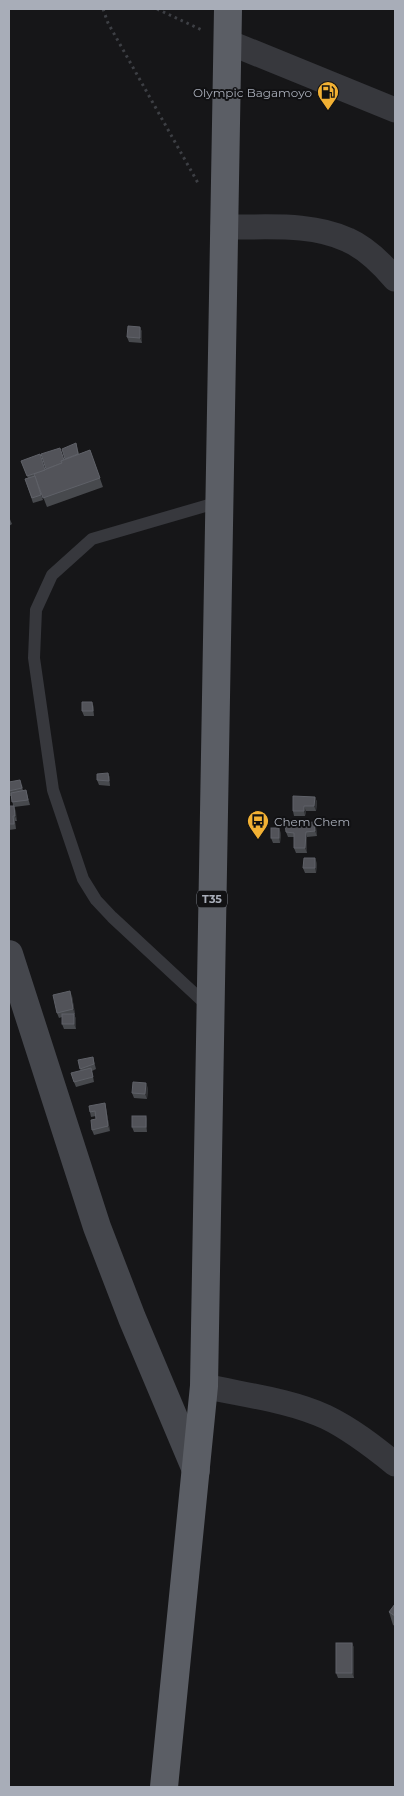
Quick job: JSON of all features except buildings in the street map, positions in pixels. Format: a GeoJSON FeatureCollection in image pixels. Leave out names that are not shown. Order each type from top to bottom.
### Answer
{"type":"FeatureCollection","features":[{"type":"Feature","properties":{"kind":"highway","name":"T35"},"geometry":{"type":"LineString","coordinates":[[164,1787],[204,1386],[228,9]]}},
{"type":"Feature","properties":{"kind":"main road"},"geometry":{"type":"LineString","coordinates":[[9,954],[97,1227],[132,1318],[196,1470]]}},
{"type":"Feature","properties":{"kind":"street"},"geometry":{"type":"LineString","coordinates":[[228,42],[395,110]]}},
{"type":"Feature","properties":{"kind":"street"},"geometry":{"type":"LineString","coordinates":[[223,227],[312,229],[349,240],[381,263],[395,279]]}},
{"type":"Feature","properties":{"kind":"street"},"geometry":{"type":"LineString","coordinates":[[204,1386],[302,1409],[328,1418],[366,1441],[395,1464]]}},
{"type":"Feature","properties":{"kind":"lane"},"geometry":{"type":"LineString","coordinates":[[210,1008],[112,917],[96,900],[83,879],[53,790],[34,658],[36,610],[52,575],[92,539],[219,502]]}},
{"type":"Feature","properties":{"kind":"path"},"geometry":{"type":"LineString","coordinates":[[103,9],[108,23],[199,185]]}},
{"type":"Feature","properties":{"kind":"path"},"geometry":{"type":"LineString","coordinates":[[158,9],[228,42]]}},
{"type":"Feature","properties":{"kind":"place","name":"Olympic Bagamoyo"},"geometry":{"type":"Point","coordinates":[328,111]}},
{"type":"Feature","properties":{"kind":"place","name":"Chem Chem"},"geometry":{"type":"Point","coordinates":[258,840]}}]}
